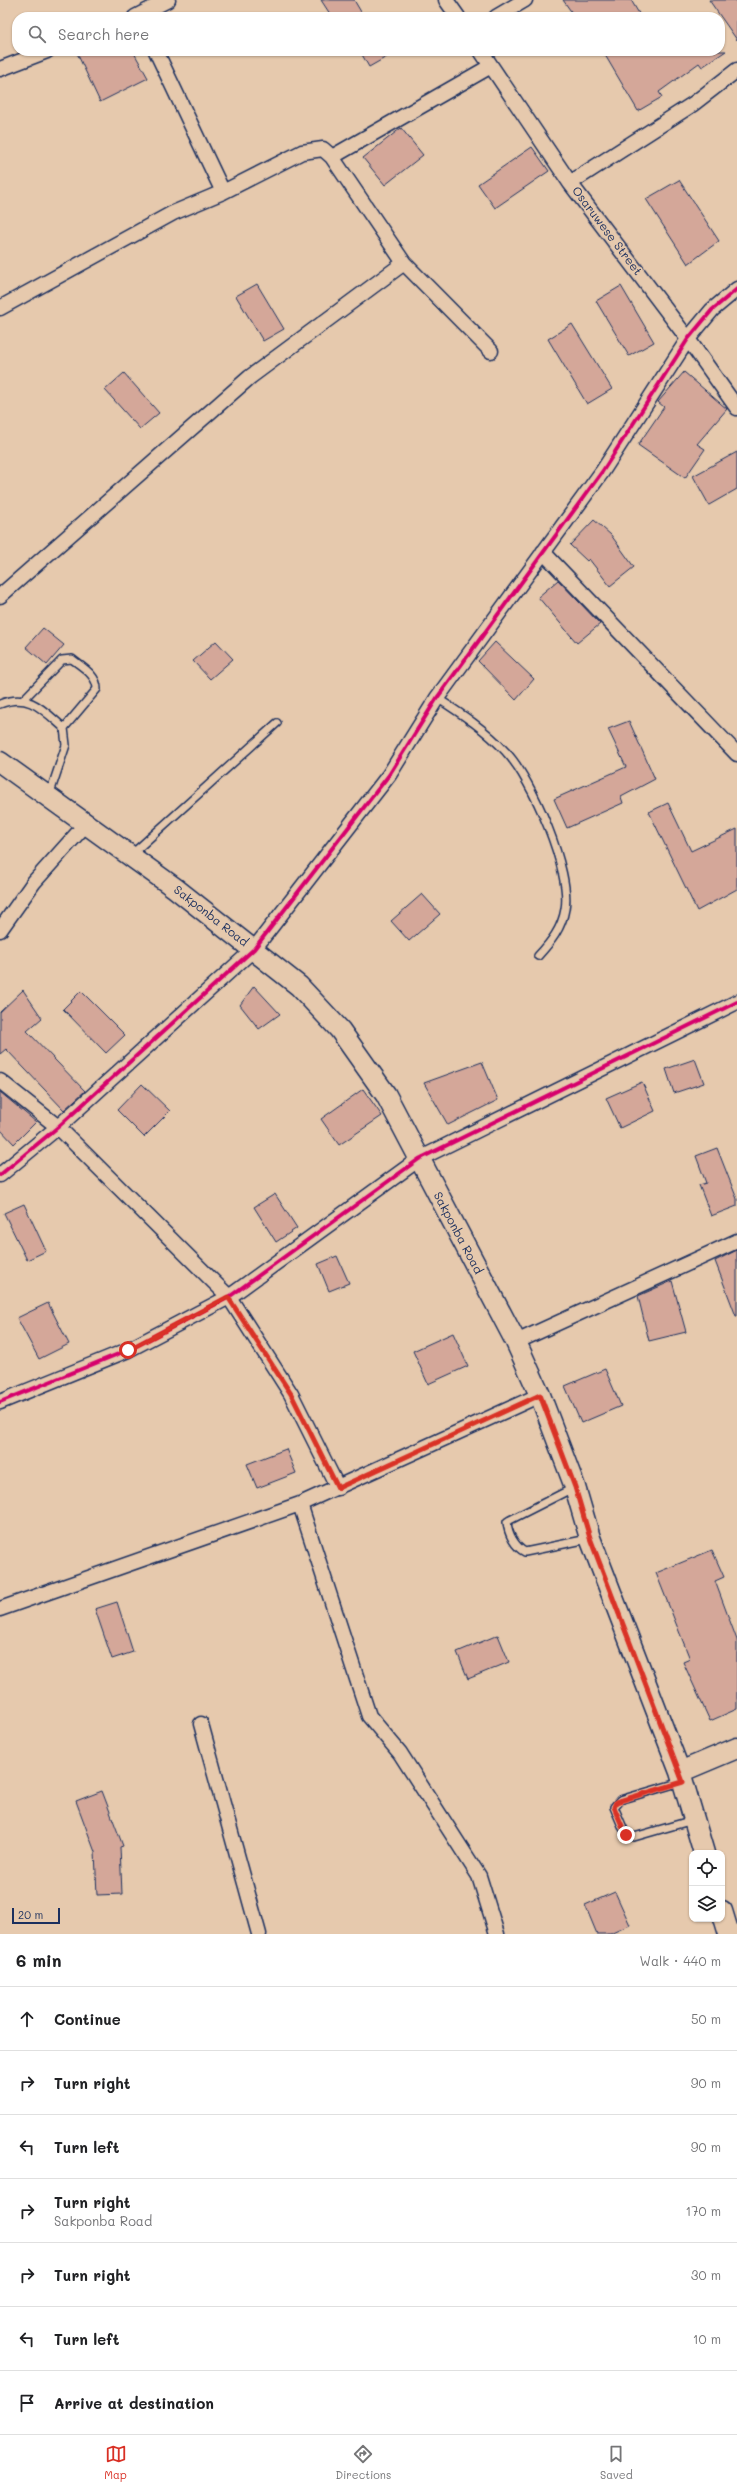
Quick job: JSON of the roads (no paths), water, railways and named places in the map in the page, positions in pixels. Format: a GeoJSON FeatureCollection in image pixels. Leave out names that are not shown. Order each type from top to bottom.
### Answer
{"type":"FeatureCollection","features":[{"type":"Feature","properties":{"kind":"main road","name":"Sakponba Road"},"geometry":{"type":"LineString","coordinates":[[0,762],[85,825],[175,888],[254,949],[298,986],[340,1030],[386,1095],[516,1342],[540,1395],[575,1487],[590,1538],[682,1777],[703,1850]]}},
{"type":"Feature","properties":{"kind":"main road"},"geometry":{"type":"LineString","coordinates":[[682,1777],[737,1748]]}},
{"type":"Feature","properties":{"kind":"main road"},"geometry":{"type":"LineString","coordinates":[[725,1921],[729,1934]]}},
{"type":"Feature","properties":{"kind":"street"},"geometry":{"type":"LineString","coordinates":[[146,12],[168,0]]}},
{"type":"Feature","properties":{"kind":"street"},"geometry":{"type":"LineString","coordinates":[[446,0],[454,12]]}},
{"type":"Feature","properties":{"kind":"street"},"geometry":{"type":"LineString","coordinates":[[505,12],[525,0]]}},
{"type":"Feature","properties":{"kind":"street"},"geometry":{"type":"LineString","coordinates":[[0,69],[34,56]]}},
{"type":"Feature","properties":{"kind":"street"},"geometry":{"type":"LineString","coordinates":[[158,56],[223,192]]}},
{"type":"Feature","properties":{"kind":"street","name":"Osaruwese Street"},"geometry":{"type":"LineString","coordinates":[[484,56],[570,183],[688,339],[737,408]]}},
{"type":"Feature","properties":{"kind":"street"},"geometry":{"type":"LineString","coordinates":[[332,157],[491,66]]}},
{"type":"Feature","properties":{"kind":"street"},"geometry":{"type":"LineString","coordinates":[[570,183],[693,104],[737,70]]}},
{"type":"Feature","properties":{"kind":"street"},"geometry":{"type":"LineString","coordinates":[[0,308],[173,213],[223,192],[302,152],[323,149],[332,157],[404,263],[491,351]]}},
{"type":"Feature","properties":{"kind":"street"},"geometry":{"type":"LineString","coordinates":[[0,596],[250,377],[404,263]]}},
{"type":"Feature","properties":{"kind":"street"},"geometry":{"type":"LineString","coordinates":[[0,1175],[58,1127],[254,949],[389,776],[437,698],[602,472],[688,339],[712,310],[737,289]]}},
{"type":"Feature","properties":{"kind":"street"},"geometry":{"type":"LineString","coordinates":[[543,552],[737,754]]}},
{"type":"Feature","properties":{"kind":"street"},"geometry":{"type":"LineString","coordinates":[[0,930],[34,882],[85,825]]}},
{"type":"Feature","properties":{"kind":"street"},"geometry":{"type":"LineString","coordinates":[[0,1402],[128,1350],[228,1297],[419,1159],[737,1002]]}},
{"type":"Feature","properties":{"kind":"street"},"geometry":{"type":"LineString","coordinates":[[0,1081],[58,1127],[228,1297],[291,1394],[338,1488]]}},
{"type":"Feature","properties":{"kind":"street"},"geometry":{"type":"LineString","coordinates":[[516,1342],[737,1241]]}},
{"type":"Feature","properties":{"kind":"street"},"geometry":{"type":"LineString","coordinates":[[0,1609],[300,1504],[540,1395]]}},
{"type":"Feature","properties":{"kind":"street"},"geometry":{"type":"LineString","coordinates":[[300,1504],[369,1716],[400,1753],[479,1876],[497,1934]]}},
{"type":"Feature","properties":{"kind":"street"},"geometry":{"type":"LineString","coordinates":[[201,1724],[259,1934]]}},
{"type":"Feature","properties":{"kind":"lane"},"geometry":{"type":"LineString","coordinates":[[24,699],[62,660],[72,659],[93,677],[97,684],[97,689],[64,728]]}},
{"type":"Feature","properties":{"kind":"lane"},"geometry":{"type":"LineString","coordinates":[[437,698],[479,726],[507,753],[543,812],[563,874],[565,909],[554,938],[538,956]]}},
{"type":"Feature","properties":{"kind":"lane"},"geometry":{"type":"LineString","coordinates":[[0,704],[12,700],[24,699],[41,709],[64,728],[66,745],[48,798]]}},
{"type":"Feature","properties":{"kind":"lane"},"geometry":{"type":"LineString","coordinates":[[129,856],[277,723]]}},
{"type":"Feature","properties":{"kind":"lane"},"geometry":{"type":"LineString","coordinates":[[575,1487],[510,1520],[507,1522],[508,1528],[518,1549],[526,1552],[590,1538]]}},
{"type":"Feature","properties":{"kind":"lane"},"geometry":{"type":"LineString","coordinates":[[682,1777],[620,1800],[614,1807],[626,1835],[634,1837],[694,1819]]}}]}
